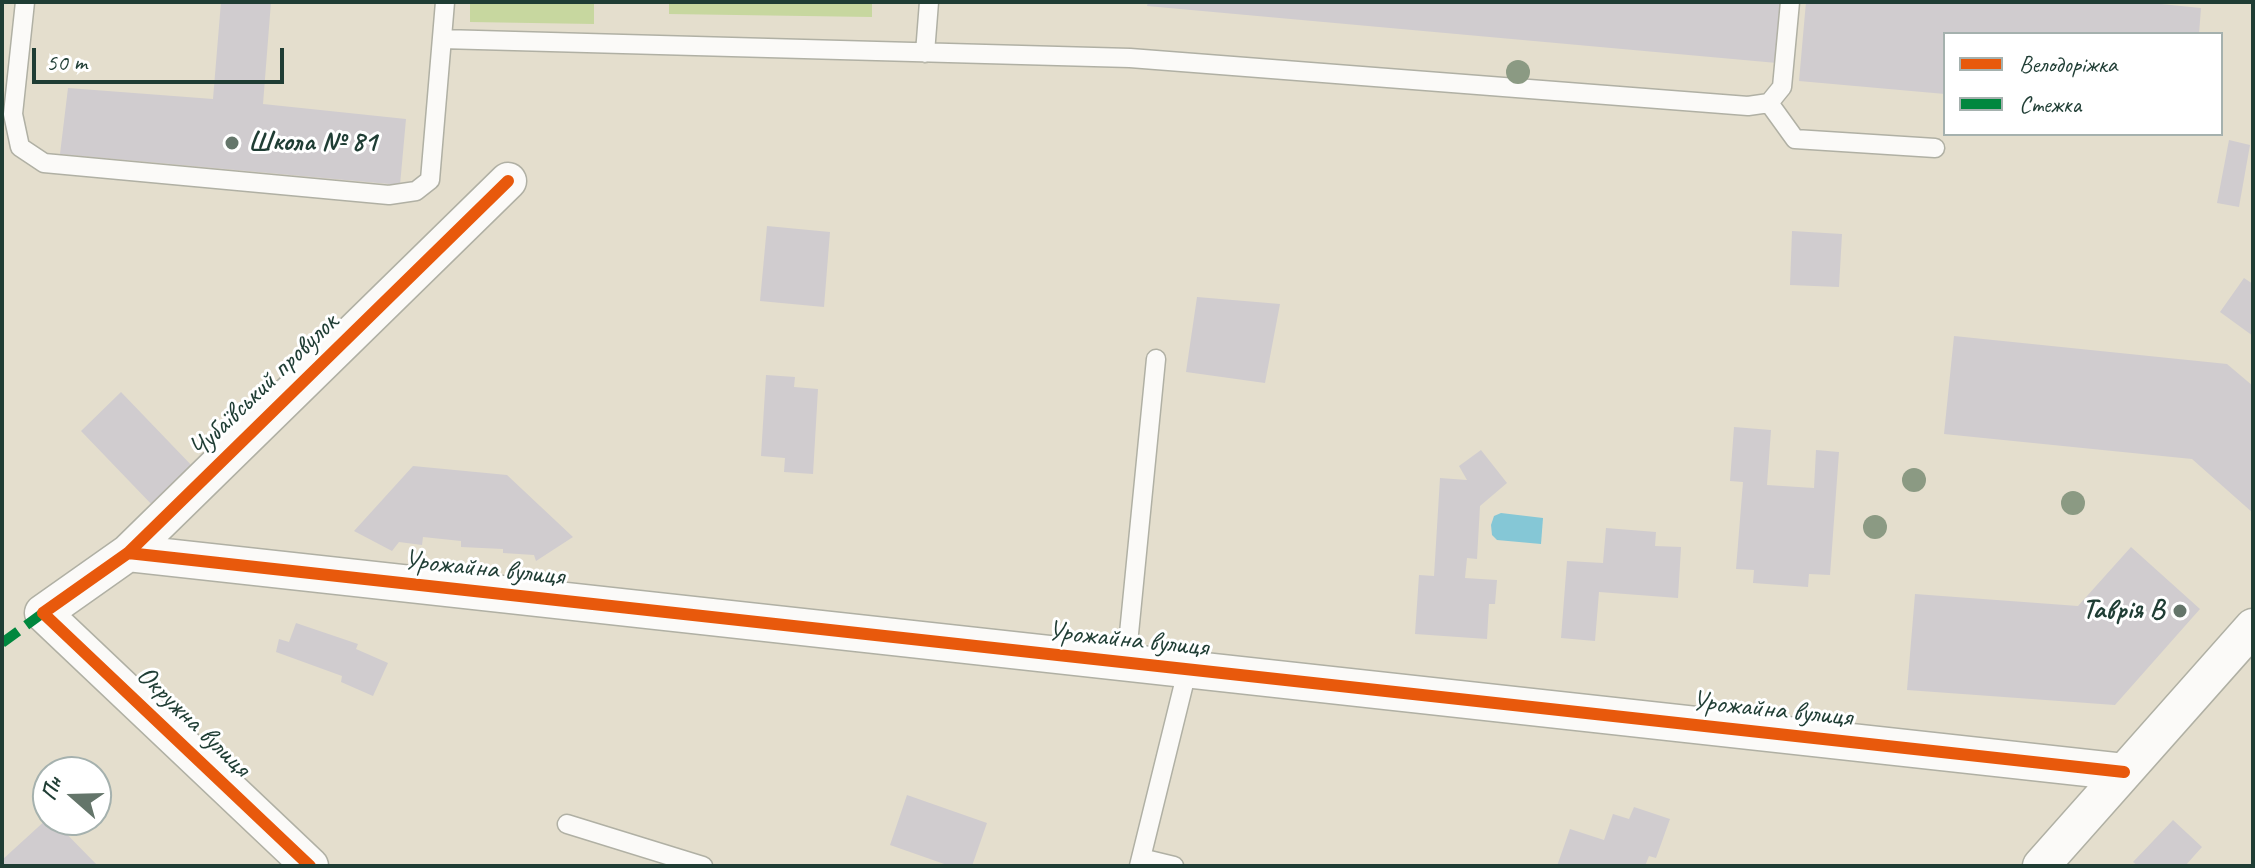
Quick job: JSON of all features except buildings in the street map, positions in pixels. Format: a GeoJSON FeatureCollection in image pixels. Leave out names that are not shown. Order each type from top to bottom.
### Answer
{"type":"FeatureCollection","features":[{"type":"Feature","properties":{"kind":"street","name":"Чубаївський провулок"},"geometry":{"type":"LineString","coordinates":[[43,613],[128,553],[508,181]]}},
{"type":"Feature","properties":{"kind":"street","name":"Урожайна вулиця"},"geometry":{"type":"LineString","coordinates":[[128,553],[2124,772]]}},
{"type":"Feature","properties":{"kind":"street","name":"Окружна вулиця"},"geometry":{"type":"LineString","coordinates":[[43,613],[310,866]]}},
{"type":"Feature","properties":{"kind":"street"},"geometry":{"type":"LineString","coordinates":[[2041,866],[2253,627]]}},
{"type":"Feature","properties":{"kind":"lane"},"geometry":{"type":"LineString","coordinates":[[25,2],[13,114],[20,147],[44,163],[389,195],[416,191],[430,180],[445,2]]}},
{"type":"Feature","properties":{"kind":"lane"},"geometry":{"type":"LineString","coordinates":[[925,53],[929,2]]}},
{"type":"Feature","properties":{"kind":"lane"},"geometry":{"type":"LineString","coordinates":[[442,39],[1130,58],[1748,106],[1769,103],[1782,87],[1790,2]]}},
{"type":"Feature","properties":{"kind":"lane"},"geometry":{"type":"LineString","coordinates":[[1769,103],[1795,139],[1935,148]]}},
{"type":"Feature","properties":{"kind":"lane"},"geometry":{"type":"LineString","coordinates":[[1126,664],[1156,359]]}},
{"type":"Feature","properties":{"kind":"lane"},"geometry":{"type":"LineString","coordinates":[[1174,866],[1140,862],[1187,671]]}},
{"type":"Feature","properties":{"kind":"lane"},"geometry":{"type":"LineString","coordinates":[[567,824],[703,866]]}},
{"type":"Feature","properties":{"kind":"green space"},"geometry":{"type":"Polygon","coordinates":[[[470,2],[594,2],[594,24],[470,22],[470,2]]]}},
{"type":"Feature","properties":{"kind":"green space"},"geometry":{"type":"Polygon","coordinates":[[[669,2],[872,2],[872,17],[669,14],[669,2]]]}},
{"type":"Feature","properties":{"kind":"water"},"geometry":{"type":"Polygon","coordinates":[[[1501,513],[1543,518],[1541,544],[1497,540],[1492,535],[1491,525],[1494,516],[1501,513]]]}},
{"type":"Feature","properties":{"kind":"marked path"},"geometry":{"type":"LineString","coordinates":[[2,643],[43,613]]}},
{"type":"Feature","properties":{"kind":"cycle path"},"geometry":{"type":"LineString","coordinates":[[310,866],[43,613],[128,553],[508,181]]}},
{"type":"Feature","properties":{"kind":"cycle path"},"geometry":{"type":"LineString","coordinates":[[128,553],[2124,772]]}},
{"type":"Feature","properties":{"kind":"place","name":"Школа № 81"},"geometry":{"type":"Point","coordinates":[232,143]}},
{"type":"Feature","properties":{"kind":"place","name":"Таврія В"},"geometry":{"type":"Point","coordinates":[2180,611]}}]}
